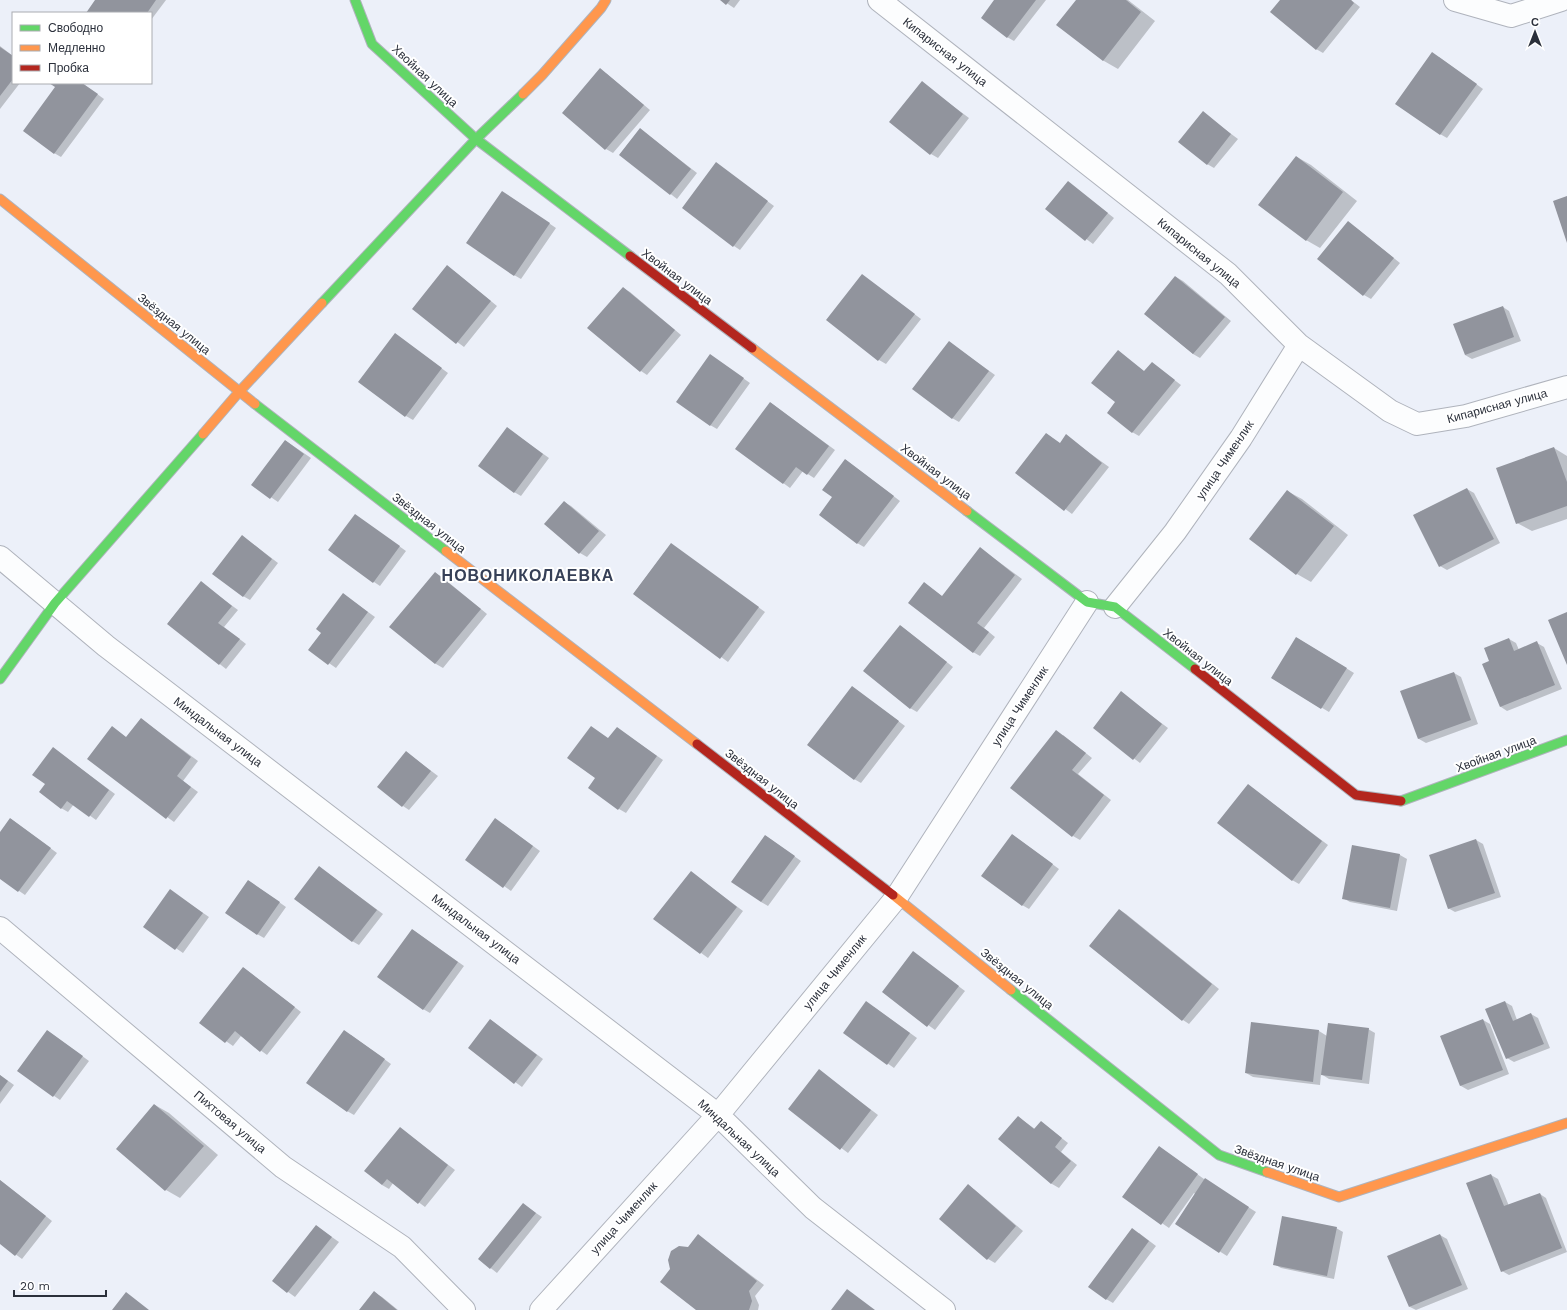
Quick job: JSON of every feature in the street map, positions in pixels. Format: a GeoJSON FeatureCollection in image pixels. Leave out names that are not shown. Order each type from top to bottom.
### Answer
{"type":"FeatureCollection","features":[{"type":"Feature","properties":{"kind":"street","name":"Хвойная улица"},"geometry":{"type":"LineString","coordinates":[[355,0],[372,44],[476,139],[1087,602],[1115,607],[1356,795],[1402,801],[1567,740]]}},
{"type":"Feature","properties":{"kind":"street"},"geometry":{"type":"LineString","coordinates":[[0,679],[55,603],[239,392],[476,139],[542,75],[601,8],[606,0]]}},
{"type":"Feature","properties":{"kind":"street","name":"Кипарисная улица"},"geometry":{"type":"LineString","coordinates":[[879,0],[1228,274],[1299,345],[1390,410],[1418,424],[1466,416],[1567,386]]}},
{"type":"Feature","properties":{"kind":"street"},"geometry":{"type":"LineString","coordinates":[[1456,0],[1511,16],[1562,0]]}},
{"type":"Feature","properties":{"kind":"street","name":"Звёздная улица"},"geometry":{"type":"LineString","coordinates":[[0,199],[239,392],[896,898],[1219,1155],[1338,1197],[1567,1124]]}},
{"type":"Feature","properties":{"kind":"street","name":"улица Чименлик"},"geometry":{"type":"LineString","coordinates":[[1115,607],[1175,532],[1232,451],[1299,345]]}},
{"type":"Feature","properties":{"kind":"street","name":"Миндальная улица"},"geometry":{"type":"LineString","coordinates":[[0,557],[112,651],[718,1115],[813,1208],[944,1310]]}},
{"type":"Feature","properties":{"kind":"street","name":"улица Чименлик"},"geometry":{"type":"LineString","coordinates":[[541,1310],[718,1115],[896,898],[1087,602]]}},
{"type":"Feature","properties":{"kind":"street","name":"Пихтовая улица"},"geometry":{"type":"LineString","coordinates":[[0,928],[283,1167],[402,1247],[464,1310]]}},
{"type":"Feature","properties":{"kind":"building"},"geometry":{"type":"Polygon","coordinates":[[[95,0],[156,0],[148,12],[87,12],[95,0]]]}},
{"type":"Feature","properties":{"kind":"building"},"geometry":{"type":"Polygon","coordinates":[[[720,0],[730,0],[726,5],[720,0]]]}},
{"type":"Feature","properties":{"kind":"building"},"geometry":{"type":"Polygon","coordinates":[[[994,0],[1036,0],[1007,38],[981,18],[994,0]]]}},
{"type":"Feature","properties":{"kind":"building"},"geometry":{"type":"Polygon","coordinates":[[[1076,0],[1126,0],[1141,12],[1103,61],[1056,25],[1076,0]]]}},
{"type":"Feature","properties":{"kind":"building"},"geometry":{"type":"Polygon","coordinates":[[[1280,0],[1351,0],[1354,3],[1316,50],[1270,12],[1280,0]]]}},
{"type":"Feature","properties":{"kind":"building"},"geometry":{"type":"Polygon","coordinates":[[[0,47],[12,55],[12,80],[0,96],[0,47]]]}},
{"type":"Feature","properties":{"kind":"building"},"geometry":{"type":"Polygon","coordinates":[[[1432,52],[1477,84],[1440,135],[1395,104],[1432,52]]]}},
{"type":"Feature","properties":{"kind":"building"},"geometry":{"type":"Polygon","coordinates":[[[600,68],[644,105],[605,150],[562,113],[600,68]]]}},
{"type":"Feature","properties":{"kind":"building"},"geometry":{"type":"Polygon","coordinates":[[[922,81],[963,114],[930,155],[889,122],[922,81]]]}},
{"type":"Feature","properties":{"kind":"building"},"geometry":{"type":"Polygon","coordinates":[[[50,84],[83,84],[98,94],[54,154],[23,131],[55,87],[50,84]]]}},
{"type":"Feature","properties":{"kind":"building"},"geometry":{"type":"Polygon","coordinates":[[[1203,111],[1231,134],[1207,165],[1178,142],[1203,111]]]}},
{"type":"Feature","properties":{"kind":"building"},"geometry":{"type":"Polygon","coordinates":[[[640,128],[691,169],[670,195],[619,155],[640,128]]]}},
{"type":"Feature","properties":{"kind":"building"},"geometry":{"type":"Polygon","coordinates":[[[1296,156],[1343,192],[1306,241],[1258,205],[1296,156]]]}},
{"type":"Feature","properties":{"kind":"building"},"geometry":{"type":"Polygon","coordinates":[[[716,162],[768,201],[733,247],[682,208],[716,162]]]}},
{"type":"Feature","properties":{"kind":"building"},"geometry":{"type":"Polygon","coordinates":[[[1068,181],[1108,213],[1085,241],[1045,209],[1068,181]]]}},
{"type":"Feature","properties":{"kind":"building"},"geometry":{"type":"Polygon","coordinates":[[[502,191],[550,223],[514,276],[466,243],[502,191]]]}},
{"type":"Feature","properties":{"kind":"building"},"geometry":{"type":"Polygon","coordinates":[[[1567,196],[1567,243],[1553,201],[1567,196]]]}},
{"type":"Feature","properties":{"kind":"building"},"geometry":{"type":"Polygon","coordinates":[[[1348,221],[1394,258],[1363,296],[1317,259],[1348,221]]]}},
{"type":"Feature","properties":{"kind":"building"},"geometry":{"type":"Polygon","coordinates":[[[447,265],[491,301],[456,344],[412,309],[447,265]]]}},
{"type":"Feature","properties":{"kind":"building"},"geometry":{"type":"Polygon","coordinates":[[[862,274],[915,314],[878,361],[826,320],[862,274]]]}},
{"type":"Feature","properties":{"kind":"building"},"geometry":{"type":"Polygon","coordinates":[[[1175,276],[1225,317],[1193,354],[1144,314],[1175,276]]]}},
{"type":"Feature","properties":{"kind":"building"},"geometry":{"type":"Polygon","coordinates":[[[623,287],[675,330],[640,372],[587,328],[623,287]]]}},
{"type":"Feature","properties":{"kind":"building"},"geometry":{"type":"Polygon","coordinates":[[[1503,306],[1514,337],[1465,355],[1453,324],[1503,306]]]}},
{"type":"Feature","properties":{"kind":"building"},"geometry":{"type":"Polygon","coordinates":[[[395,333],[442,368],[405,417],[358,382],[395,333]]]}},
{"type":"Feature","properties":{"kind":"building"},"geometry":{"type":"Polygon","coordinates":[[[949,341],[989,371],[952,419],[912,389],[949,341]]]}},
{"type":"Feature","properties":{"kind":"building"},"geometry":{"type":"Polygon","coordinates":[[[1118,350],[1144,371],[1152,362],[1175,380],[1132,433],[1107,413],[1115,402],[1091,383],[1118,350]]]}},
{"type":"Feature","properties":{"kind":"building"},"geometry":{"type":"Polygon","coordinates":[[[710,354],[744,378],[710,426],[676,402],[710,354]]]}},
{"type":"Feature","properties":{"kind":"building"},"geometry":{"type":"Polygon","coordinates":[[[770,402],[829,446],[807,475],[796,467],[783,484],[735,449],[770,402]]]}},
{"type":"Feature","properties":{"kind":"building"},"geometry":{"type":"Polygon","coordinates":[[[507,427],[543,454],[514,493],[478,466],[507,427]]]}},
{"type":"Feature","properties":{"kind":"building"},"geometry":{"type":"Polygon","coordinates":[[[1046,433],[1060,443],[1066,434],[1102,463],[1064,511],[1015,473],[1046,433]]]}},
{"type":"Feature","properties":{"kind":"building"},"geometry":{"type":"Polygon","coordinates":[[[285,440],[304,454],[270,499],[251,485],[285,440]]]}},
{"type":"Feature","properties":{"kind":"building"},"geometry":{"type":"Polygon","coordinates":[[[1554,447],[1567,482],[1567,506],[1516,524],[1496,468],[1554,447]]]}},
{"type":"Feature","properties":{"kind":"building"},"geometry":{"type":"Polygon","coordinates":[[[845,459],[894,496],[857,544],[819,515],[832,497],[822,490],[845,459]]]}},
{"type":"Feature","properties":{"kind":"building"},"geometry":{"type":"Polygon","coordinates":[[[1467,488],[1494,539],[1439,567],[1413,515],[1467,488]]]}},
{"type":"Feature","properties":{"kind":"building"},"geometry":{"type":"Polygon","coordinates":[[[1287,490],[1334,526],[1296,575],[1249,539],[1287,490]]]}},
{"type":"Feature","properties":{"kind":"building"},"geometry":{"type":"Polygon","coordinates":[[[564,501],[599,531],[579,554],[544,524],[564,501]]]}},
{"type":"Feature","properties":{"kind":"building"},"geometry":{"type":"Polygon","coordinates":[[[355,514],[400,546],[373,583],[328,550],[355,514]]]}},
{"type":"Feature","properties":{"kind":"building"},"geometry":{"type":"Polygon","coordinates":[[[242,535],[272,559],[243,597],[212,574],[242,535]]]}},
{"type":"Feature","properties":{"kind":"building"},"geometry":{"type":"Polygon","coordinates":[[[671,543],[759,607],[720,659],[633,594],[671,543]]]}},
{"type":"Feature","properties":{"kind":"building"},"geometry":{"type":"Polygon","coordinates":[[[980,547],[1015,575],[977,623],[989,632],[973,653],[908,603],[924,582],[942,596],[980,547]]]}},
{"type":"Feature","properties":{"kind":"building"},"geometry":{"type":"Polygon","coordinates":[[[435,572],[481,609],[435,664],[389,627],[435,572]]]}},
{"type":"Feature","properties":{"kind":"building"},"geometry":{"type":"Polygon","coordinates":[[[201,581],[232,606],[218,623],[240,639],[219,665],[167,624],[201,581]]]}},
{"type":"Feature","properties":{"kind":"building"},"geometry":{"type":"Polygon","coordinates":[[[343,593],[368,612],[328,665],[308,650],[321,633],[316,629],[343,593]]]}},
{"type":"Feature","properties":{"kind":"building"},"geometry":{"type":"Polygon","coordinates":[[[1567,612],[1567,665],[1548,620],[1567,612]]]}},
{"type":"Feature","properties":{"kind":"building"},"geometry":{"type":"Polygon","coordinates":[[[900,625],[947,662],[910,709],[863,671],[900,625]]]}},
{"type":"Feature","properties":{"kind":"building"},"geometry":{"type":"Polygon","coordinates":[[[1296,637],[1347,668],[1321,709],[1271,678],[1296,637]]]}},
{"type":"Feature","properties":{"kind":"building"},"geometry":{"type":"Polygon","coordinates":[[[1509,638],[1514,651],[1537,641],[1555,685],[1500,707],[1482,664],[1489,661],[1484,648],[1509,638]]]}},
{"type":"Feature","properties":{"kind":"building"},"geometry":{"type":"Polygon","coordinates":[[[1454,672],[1471,720],[1418,739],[1400,691],[1454,672]]]}},
{"type":"Feature","properties":{"kind":"building"},"geometry":{"type":"Polygon","coordinates":[[[852,686],[899,721],[854,780],[807,745],[852,686]]]}},
{"type":"Feature","properties":{"kind":"building"},"geometry":{"type":"Polygon","coordinates":[[[1121,691],[1162,724],[1133,760],[1093,728],[1121,691]]]}},
{"type":"Feature","properties":{"kind":"building"},"geometry":{"type":"Polygon","coordinates":[[[141,718],[191,757],[177,776],[191,787],[166,819],[87,759],[112,726],[126,737],[141,718]]]}},
{"type":"Feature","properties":{"kind":"building"},"geometry":{"type":"Polygon","coordinates":[[[591,726],[608,738],[617,727],[657,756],[618,810],[588,788],[595,778],[567,758],[591,726]]]}},
{"type":"Feature","properties":{"kind":"building"},"geometry":{"type":"Polygon","coordinates":[[[1056,730],[1086,753],[1072,770],[1104,795],[1072,837],[1010,788],[1056,730]]]}},
{"type":"Feature","properties":{"kind":"building"},"geometry":{"type":"Polygon","coordinates":[[[53,747],[109,790],[89,817],[67,801],[61,809],[39,792],[45,784],[32,775],[53,747]]]}},
{"type":"Feature","properties":{"kind":"building"},"geometry":{"type":"Polygon","coordinates":[[[406,751],[431,771],[402,807],[377,787],[406,751]]]}},
{"type":"Feature","properties":{"kind":"building"},"geometry":{"type":"Polygon","coordinates":[[[1248,784],[1322,841],[1292,881],[1217,823],[1248,784]]]}},
{"type":"Feature","properties":{"kind":"building"},"geometry":{"type":"Polygon","coordinates":[[[10,818],[51,848],[18,892],[0,879],[0,832],[10,818]]]}},
{"type":"Feature","properties":{"kind":"building"},"geometry":{"type":"Polygon","coordinates":[[[495,818],[533,846],[503,888],[465,860],[495,818]]]}},
{"type":"Feature","properties":{"kind":"building"},"geometry":{"type":"Polygon","coordinates":[[[1012,834],[1053,864],[1022,906],[981,876],[1012,834]]]}},
{"type":"Feature","properties":{"kind":"building"},"geometry":{"type":"Polygon","coordinates":[[[765,835],[795,856],[761,902],[731,882],[765,835]]]}},
{"type":"Feature","properties":{"kind":"building"},"geometry":{"type":"Polygon","coordinates":[[[1476,839],[1495,893],[1448,909],[1429,855],[1476,839]]]}},
{"type":"Feature","properties":{"kind":"building"},"geometry":{"type":"Polygon","coordinates":[[[1352,845],[1400,854],[1390,908],[1342,899],[1352,845]]]}},
{"type":"Feature","properties":{"kind":"building"},"geometry":{"type":"Polygon","coordinates":[[[319,866],[377,910],[352,942],[294,899],[319,866]]]}},
{"type":"Feature","properties":{"kind":"building"},"geometry":{"type":"Polygon","coordinates":[[[691,871],[737,907],[700,954],[653,919],[691,871]]]}},
{"type":"Feature","properties":{"kind":"building"},"geometry":{"type":"Polygon","coordinates":[[[248,880],[280,902],[257,935],[225,913],[248,880]]]}},
{"type":"Feature","properties":{"kind":"building"},"geometry":{"type":"Polygon","coordinates":[[[170,889],[203,913],[175,950],[143,927],[170,889]]]}},
{"type":"Feature","properties":{"kind":"building"},"geometry":{"type":"Polygon","coordinates":[[[1119,909],[1212,984],[1182,1021],[1089,946],[1119,909]]]}},
{"type":"Feature","properties":{"kind":"building"},"geometry":{"type":"Polygon","coordinates":[[[412,929],[458,962],[423,1010],[377,977],[412,929]]]}},
{"type":"Feature","properties":{"kind":"building"},"geometry":{"type":"Polygon","coordinates":[[[913,951],[959,986],[927,1027],[882,992],[913,951]]]}},
{"type":"Feature","properties":{"kind":"building"},"geometry":{"type":"Polygon","coordinates":[[[243,967],[295,1007],[260,1052],[235,1031],[225,1043],[199,1023],[243,967]]]}},
{"type":"Feature","properties":{"kind":"building"},"geometry":{"type":"Polygon","coordinates":[[[866,1001],[910,1033],[887,1065],[843,1033],[866,1001]]]}},
{"type":"Feature","properties":{"kind":"building"},"geometry":{"type":"Polygon","coordinates":[[[1505,1001],[1513,1021],[1531,1013],[1544,1044],[1506,1059],[1485,1009],[1505,1001]]]}},
{"type":"Feature","properties":{"kind":"building"},"geometry":{"type":"Polygon","coordinates":[[[490,1019],[537,1055],[514,1084],[468,1048],[490,1019]]]}},
{"type":"Feature","properties":{"kind":"building"},"geometry":{"type":"Polygon","coordinates":[[[1483,1019],[1503,1070],[1460,1086],[1440,1036],[1483,1019]]]}},
{"type":"Feature","properties":{"kind":"building"},"geometry":{"type":"Polygon","coordinates":[[[1251,1022],[1319,1030],[1313,1082],[1245,1073],[1251,1022]]]}},
{"type":"Feature","properties":{"kind":"building"},"geometry":{"type":"Polygon","coordinates":[[[1328,1023],[1369,1028],[1362,1080],[1321,1075],[1328,1023]]]}},
{"type":"Feature","properties":{"kind":"building"},"geometry":{"type":"Polygon","coordinates":[[[47,1030],[83,1056],[53,1097],[17,1071],[47,1030]]]}},
{"type":"Feature","properties":{"kind":"building"},"geometry":{"type":"Polygon","coordinates":[[[344,1030],[385,1059],[347,1112],[306,1083],[344,1030]]]}},
{"type":"Feature","properties":{"kind":"building"},"geometry":{"type":"Polygon","coordinates":[[[819,1069],[871,1110],[840,1150],[788,1109],[819,1069]]]}},
{"type":"Feature","properties":{"kind":"building"},"geometry":{"type":"Polygon","coordinates":[[[0,1075],[8,1081],[0,1092],[0,1075]]]}},
{"type":"Feature","properties":{"kind":"building"},"geometry":{"type":"Polygon","coordinates":[[[154,1104],[204,1146],[165,1191],[116,1149],[154,1104]]]}},
{"type":"Feature","properties":{"kind":"building"},"geometry":{"type":"Polygon","coordinates":[[[1018,1116],[1034,1129],[1041,1121],[1062,1138],[1055,1147],[1071,1161],[1051,1184],[998,1139],[1018,1116]]]}},
{"type":"Feature","properties":{"kind":"building"},"geometry":{"type":"Polygon","coordinates":[[[400,1127],[448,1165],[418,1204],[387,1179],[382,1185],[364,1171],[400,1127]]]}},
{"type":"Feature","properties":{"kind":"building"},"geometry":{"type":"Polygon","coordinates":[[[1159,1146],[1198,1174],[1161,1225],[1122,1197],[1159,1146]]]}},
{"type":"Feature","properties":{"kind":"building"},"geometry":{"type":"Polygon","coordinates":[[[1491,1174],[1504,1206],[1540,1193],[1562,1248],[1501,1272],[1466,1183],[1491,1174]]]}},
{"type":"Feature","properties":{"kind":"building"},"geometry":{"type":"Polygon","coordinates":[[[1205,1178],[1249,1207],[1219,1253],[1175,1224],[1205,1178]]]}},
{"type":"Feature","properties":{"kind":"building"},"geometry":{"type":"Polygon","coordinates":[[[0,1180],[46,1216],[15,1256],[0,1244],[0,1180]]]}},
{"type":"Feature","properties":{"kind":"building"},"geometry":{"type":"Polygon","coordinates":[[[968,1184],[1016,1226],[987,1260],[939,1219],[968,1184]]]}},
{"type":"Feature","properties":{"kind":"building"},"geometry":{"type":"Polygon","coordinates":[[[523,1203],[536,1213],[490,1269],[478,1259],[523,1203]]]}},
{"type":"Feature","properties":{"kind":"building"},"geometry":{"type":"Polygon","coordinates":[[[1282,1216],[1337,1227],[1327,1276],[1273,1265],[1282,1216]]]}},
{"type":"Feature","properties":{"kind":"building"},"geometry":{"type":"Polygon","coordinates":[[[316,1225],[332,1237],[287,1293],[272,1281],[316,1225]]]}},
{"type":"Feature","properties":{"kind":"building"},"geometry":{"type":"Polygon","coordinates":[[[1132,1228],[1149,1241],[1106,1300],[1088,1287],[1132,1228]]]}},
{"type":"Feature","properties":{"kind":"building"},"geometry":{"type":"Polygon","coordinates":[[[698,1234],[757,1281],[749,1291],[752,1301],[749,1310],[696,1310],[660,1282],[670,1269],[668,1260],[671,1251],[679,1246],[688,1247],[698,1234]]]}},
{"type":"Feature","properties":{"kind":"building"},"geometry":{"type":"Polygon","coordinates":[[[1440,1234],[1462,1285],[1409,1307],[1387,1256],[1440,1234]]]}},
{"type":"Feature","properties":{"kind":"building"},"geometry":{"type":"Polygon","coordinates":[[[847,1289],[875,1310],[831,1310],[847,1289]]]}},
{"type":"Feature","properties":{"kind":"building"},"geometry":{"type":"Polygon","coordinates":[[[374,1291],[397,1310],[359,1310],[374,1291]]]}},
{"type":"Feature","properties":{"kind":"building"},"geometry":{"type":"Polygon","coordinates":[[[126,1292],[149,1310],[112,1310],[126,1292]]]}},
{"type":"Feature","properties":{"kind":"traffic: fast"},"geometry":{"type":"LineString","coordinates":[[355,0],[372,44],[476,139],[630,256]]}},
{"type":"Feature","properties":{"kind":"traffic: fast"},"geometry":{"type":"LineString","coordinates":[[322,303],[476,139],[523,94]]}},
{"type":"Feature","properties":{"kind":"traffic: fast"},"geometry":{"type":"LineString","coordinates":[[255,404],[446,551]]}},
{"type":"Feature","properties":{"kind":"traffic: fast"},"geometry":{"type":"LineString","coordinates":[[0,679],[55,603],[203,434]]}},
{"type":"Feature","properties":{"kind":"traffic: fast"},"geometry":{"type":"LineString","coordinates":[[967,511],[1087,602],[1115,607],[1195,669]]}},
{"type":"Feature","properties":{"kind":"traffic: fast"},"geometry":{"type":"LineString","coordinates":[[1401,801],[1567,740]]}},
{"type":"Feature","properties":{"kind":"traffic: fast"},"geometry":{"type":"LineString","coordinates":[[1011,990],[1219,1155],[1267,1172]]}},
{"type":"Feature","properties":{"kind":"traffic: slow"},"geometry":{"type":"LineString","coordinates":[[523,94],[542,75],[601,8],[606,0]]}},
{"type":"Feature","properties":{"kind":"traffic: slow"},"geometry":{"type":"LineString","coordinates":[[0,199],[255,404]]}},
{"type":"Feature","properties":{"kind":"traffic: slow"},"geometry":{"type":"LineString","coordinates":[[203,434],[239,392],[322,303]]}},
{"type":"Feature","properties":{"kind":"traffic: slow"},"geometry":{"type":"LineString","coordinates":[[752,348],[967,511]]}},
{"type":"Feature","properties":{"kind":"traffic: slow"},"geometry":{"type":"LineString","coordinates":[[446,551],[697,744]]}},
{"type":"Feature","properties":{"kind":"traffic: slow"},"geometry":{"type":"LineString","coordinates":[[893,895],[1011,990]]}},
{"type":"Feature","properties":{"kind":"traffic: slow"},"geometry":{"type":"LineString","coordinates":[[1267,1172],[1339,1197],[1567,1123]]}},
{"type":"Feature","properties":{"kind":"traffic: jam"},"geometry":{"type":"LineString","coordinates":[[630,256],[752,348]]}},
{"type":"Feature","properties":{"kind":"traffic: jam"},"geometry":{"type":"LineString","coordinates":[[1195,669],[1356,795],[1401,801]]}},
{"type":"Feature","properties":{"kind":"traffic: jam"},"geometry":{"type":"LineString","coordinates":[[697,744],[893,895]]}},
{"type":"Feature","properties":{"kind":"district","name":"НОВОНИКОЛАЕВКА"},"geometry":{"type":"Point","coordinates":[528,575]}}]}
